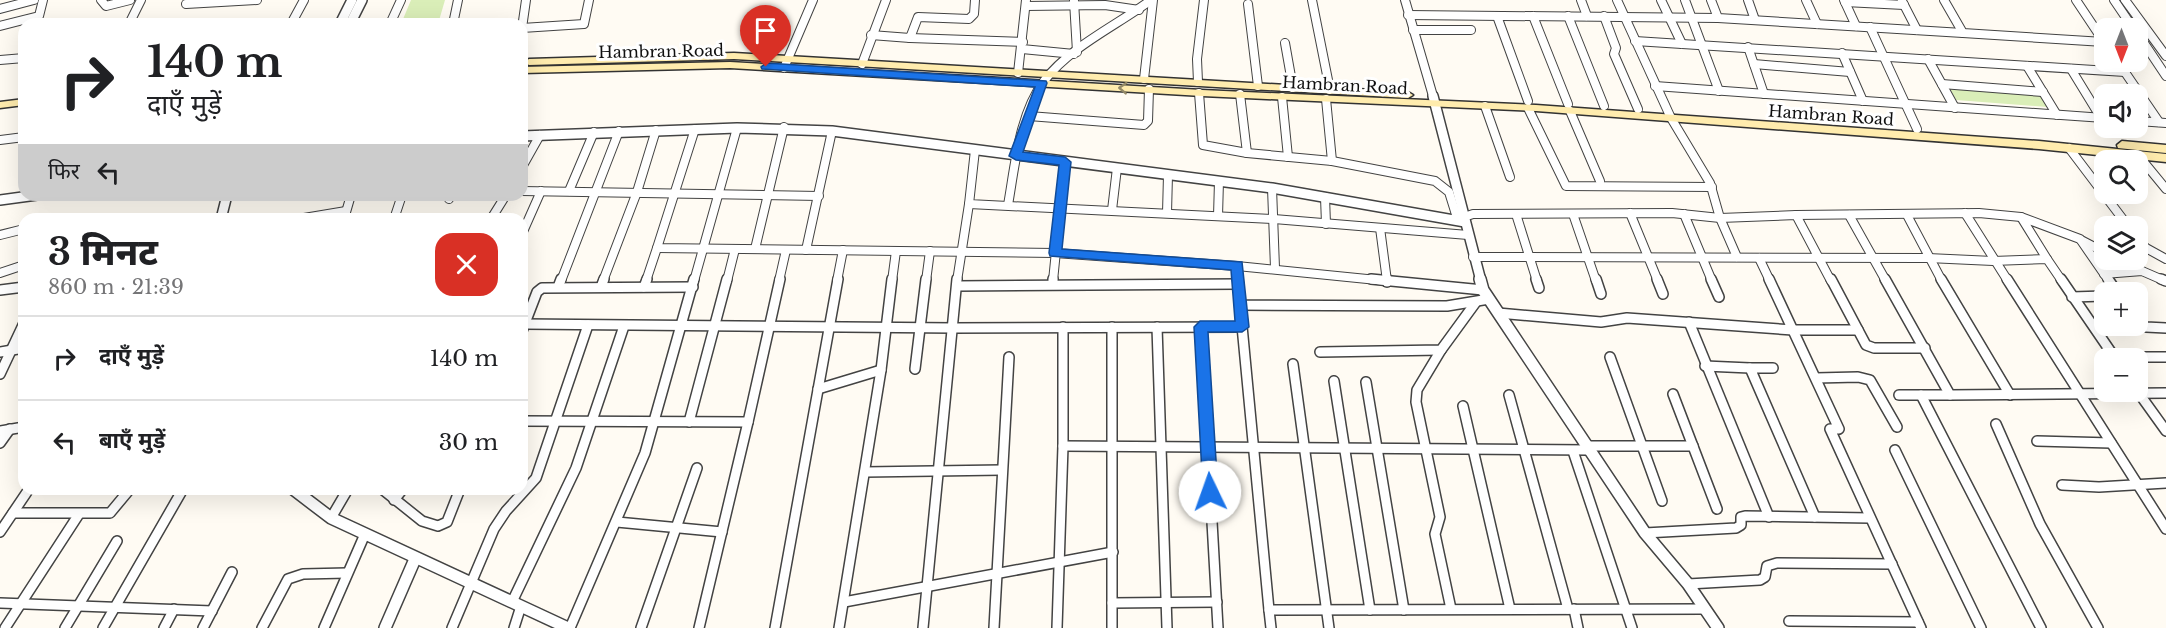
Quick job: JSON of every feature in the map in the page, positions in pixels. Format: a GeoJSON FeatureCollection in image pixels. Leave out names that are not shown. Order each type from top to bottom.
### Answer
{"type":"FeatureCollection","features":[{"type":"Feature","properties":{"kind":"main road","name":"Hambran Road"},"geometry":{"type":"LineString","coordinates":[[528,62],[734,56],[786,63],[1042,83],[1199,87],[1258,86],[1293,88],[1328,95]]}},
{"type":"Feature","properties":{"kind":"main road","name":"Hambran Road"},"geometry":{"type":"LineString","coordinates":[[528,70],[786,63],[862,64],[1050,74],[1146,84]]}},
{"type":"Feature","properties":{"kind":"main road","name":"Hambran Road"},"geometry":{"type":"LineString","coordinates":[[1199,87],[1240,94],[1282,97],[1328,95],[1528,104],[2094,151]]}},
{"type":"Feature","properties":{"kind":"main road"},"geometry":{"type":"LineString","coordinates":[[0,97],[18,96]]}},
{"type":"Feature","properties":{"kind":"main road","name":"Hambran Road"},"geometry":{"type":"LineString","coordinates":[[1433,100],[1485,106],[1528,104]]}},
{"type":"Feature","properties":{"kind":"main road"},"geometry":{"type":"LineString","coordinates":[[0,105],[18,103]]}},
{"type":"Feature","properties":{"kind":"main road","name":"Hambran Road"},"geometry":{"type":"LineString","coordinates":[[1569,107],[1604,106],[1669,115],[1917,129],[2166,149]]}},
{"type":"Feature","properties":{"kind":"main road","name":"Hambran Road"},"geometry":{"type":"LineString","coordinates":[[2148,156],[2166,158]]}},
{"type":"Feature","properties":{"kind":"street"},"geometry":{"type":"LineString","coordinates":[[0,9],[34,0]]}},
{"type":"Feature","properties":{"kind":"street"},"geometry":{"type":"LineString","coordinates":[[31,18],[39,16],[43,0]]}},
{"type":"Feature","properties":{"kind":"street"},"geometry":{"type":"LineString","coordinates":[[101,0],[106,6],[130,0]]}},
{"type":"Feature","properties":{"kind":"street"},"geometry":{"type":"LineString","coordinates":[[132,18],[141,0]]}},
{"type":"Feature","properties":{"kind":"street"},"geometry":{"type":"LineString","coordinates":[[186,4],[257,0]]}},
{"type":"Feature","properties":{"kind":"street"},"geometry":{"type":"LineString","coordinates":[[294,18],[304,0]]}},
{"type":"Feature","properties":{"kind":"street"},"geometry":{"type":"LineString","coordinates":[[343,18],[352,0]]}},
{"type":"Feature","properties":{"kind":"street"},"geometry":{"type":"LineString","coordinates":[[353,18],[362,0]]}},
{"type":"Feature","properties":{"kind":"street"},"geometry":{"type":"LineString","coordinates":[[393,18],[401,0]]}},
{"type":"Feature","properties":{"kind":"street"},"geometry":{"type":"LineString","coordinates":[[454,18],[458,0]]}},
{"type":"Feature","properties":{"kind":"street"},"geometry":{"type":"LineString","coordinates":[[523,18],[526,0]]}},
{"type":"Feature","properties":{"kind":"street"},"geometry":{"type":"LineString","coordinates":[[528,28],[584,24],[589,0]]}},
{"type":"Feature","properties":{"kind":"street"},"geometry":{"type":"LineString","coordinates":[[786,63],[813,0]]}},
{"type":"Feature","properties":{"kind":"street"},"geometry":{"type":"LineString","coordinates":[[862,64],[886,0]]}},
{"type":"Feature","properties":{"kind":"street"},"geometry":{"type":"LineString","coordinates":[[910,38],[918,17],[969,19],[974,14],[975,0]]}},
{"type":"Feature","properties":{"kind":"street"},"geometry":{"type":"LineString","coordinates":[[1008,204],[1016,152],[1042,83],[1075,53],[1152,0]]}},
{"type":"Feature","properties":{"kind":"street"},"geometry":{"type":"LineString","coordinates":[[1029,116],[1144,125],[1148,121],[1146,84],[1152,0]]}},
{"type":"Feature","properties":{"kind":"street"},"geometry":{"type":"LineString","coordinates":[[1204,0],[1197,59],[1203,145],[1247,153],[1332,161],[1435,181],[1452,188]]}},
{"type":"Feature","properties":{"kind":"street"},"geometry":{"type":"LineString","coordinates":[[1312,0],[1328,95],[1332,161]]}},
{"type":"Feature","properties":{"kind":"street"},"geometry":{"type":"LineString","coordinates":[[1405,0],[1433,100],[1452,188],[1486,295],[1645,533],[1688,584],[1718,628]]}},
{"type":"Feature","properties":{"kind":"street"},"geometry":{"type":"LineString","coordinates":[[1581,0],[1587,16]]}},
{"type":"Feature","properties":{"kind":"street"},"geometry":{"type":"LineString","coordinates":[[1617,0],[1669,115],[1714,191],[1719,216],[1737,257]]}},
{"type":"Feature","properties":{"kind":"street"},"geometry":{"type":"LineString","coordinates":[[1661,0],[1682,44]]}},
{"type":"Feature","properties":{"kind":"street"},"geometry":{"type":"LineString","coordinates":[[1685,0],[1704,45],[1719,91]]}},
{"type":"Feature","properties":{"kind":"street"},"geometry":{"type":"LineString","coordinates":[[1711,0],[1718,18]]}},
{"type":"Feature","properties":{"kind":"street"},"geometry":{"type":"LineString","coordinates":[[1748,0],[1755,20]]}},
{"type":"Feature","properties":{"kind":"street"},"geometry":{"type":"LineString","coordinates":[[1806,0],[1817,24]]}},
{"type":"Feature","properties":{"kind":"street"},"geometry":{"type":"LineString","coordinates":[[1944,0],[1963,33]]}},
{"type":"Feature","properties":{"kind":"street"},"geometry":{"type":"LineString","coordinates":[[2076,0],[2094,27]]}},
{"type":"Feature","properties":{"kind":"street"},"geometry":{"type":"LineString","coordinates":[[2114,0],[2126,18]]}},
{"type":"Feature","properties":{"kind":"street"},"geometry":{"type":"LineString","coordinates":[[2125,0],[2162,46],[2166,56]]}},
{"type":"Feature","properties":{"kind":"street"},"geometry":{"type":"LineString","coordinates":[[1857,26],[1844,1],[1903,3],[1917,30]]}},
{"type":"Feature","properties":{"kind":"street"},"geometry":{"type":"LineString","coordinates":[[1018,73],[1026,3],[1074,3],[1139,10]]}},
{"type":"Feature","properties":{"kind":"street"},"geometry":{"type":"LineString","coordinates":[[1074,3],[1075,53]]}},
{"type":"Feature","properties":{"kind":"street"},"geometry":{"type":"LineString","coordinates":[[1248,4],[1258,86]]}},
{"type":"Feature","properties":{"kind":"street"},"geometry":{"type":"LineString","coordinates":[[1408,15],[1692,16],[2094,41]]}},
{"type":"Feature","properties":{"kind":"street"},"geometry":{"type":"LineString","coordinates":[[1497,16],[1528,104],[1566,186],[1714,191]]}},
{"type":"Feature","properties":{"kind":"street"},"geometry":{"type":"LineString","coordinates":[[1533,16],[1600,181]]}},
{"type":"Feature","properties":{"kind":"street"},"geometry":{"type":"LineString","coordinates":[[1568,16],[1604,106]]}},
{"type":"Feature","properties":{"kind":"street"},"geometry":{"type":"LineString","coordinates":[[1604,16],[1616,48],[1614,54],[1638,109]]}},
{"type":"Feature","properties":{"kind":"street"},"geometry":{"type":"LineString","coordinates":[[0,26],[18,21]]}},
{"type":"Feature","properties":{"kind":"street"},"geometry":{"type":"LineString","coordinates":[[1870,27],[1917,129]]}},
{"type":"Feature","properties":{"kind":"street"},"geometry":{"type":"LineString","coordinates":[[1413,30],[1471,30]]}},
{"type":"Feature","properties":{"kind":"street"},"geometry":{"type":"LineString","coordinates":[[871,35],[1023,45],[1075,53]]}},
{"type":"Feature","properties":{"kind":"street"},"geometry":{"type":"LineString","coordinates":[[1635,41],[2094,70]]}},
{"type":"Feature","properties":{"kind":"street"},"geometry":{"type":"LineString","coordinates":[[1285,43],[1293,88]]}},
{"type":"Feature","properties":{"kind":"street"},"geometry":{"type":"LineString","coordinates":[[1748,47],[1764,94]]}},
{"type":"Feature","properties":{"kind":"street"},"geometry":{"type":"LineString","coordinates":[[2148,50],[2166,75]]}},
{"type":"Feature","properties":{"kind":"street"},"geometry":{"type":"LineString","coordinates":[[1842,53],[1863,101]]}},
{"type":"Feature","properties":{"kind":"street"},"geometry":{"type":"LineString","coordinates":[[0,60],[18,58]]}},
{"type":"Feature","properties":{"kind":"street"},"geometry":{"type":"LineString","coordinates":[[1928,59],[1955,108]]}},
{"type":"Feature","properties":{"kind":"street"},"geometry":{"type":"LineString","coordinates":[[1754,64],[1850,72]]}},
{"type":"Feature","properties":{"kind":"street"},"geometry":{"type":"LineString","coordinates":[[2027,66],[2057,115]]}},
{"type":"Feature","properties":{"kind":"street"},"geometry":{"type":"LineString","coordinates":[[2071,69],[2094,104]]}},
{"type":"Feature","properties":{"kind":"street"},"geometry":{"type":"LineString","coordinates":[[2125,72],[2162,122]]}},
{"type":"Feature","properties":{"kind":"street"},"geometry":{"type":"LineString","coordinates":[[1942,84],[2043,92]]}},
{"type":"Feature","properties":{"kind":"street"},"geometry":{"type":"LineString","coordinates":[[1655,86],[2094,117]]}},
{"type":"Feature","properties":{"kind":"street"},"geometry":{"type":"LineString","coordinates":[[1240,94],[1247,153]]}},
{"type":"Feature","properties":{"kind":"street"},"geometry":{"type":"LineString","coordinates":[[1282,97],[1288,157]]}},
{"type":"Feature","properties":{"kind":"street"},"geometry":{"type":"LineString","coordinates":[[1485,106],[1510,177]]}},
{"type":"Feature","properties":{"kind":"street"},"geometry":{"type":"LineString","coordinates":[[755,249],[784,127]]}},
{"type":"Feature","properties":{"kind":"street"},"geometry":{"type":"LineString","coordinates":[[528,136],[784,127],[975,150],[1016,152],[1065,162],[1272,188],[1461,216],[1630,213],[1719,216],[1965,213],[2021,217],[2094,247]]}},
{"type":"Feature","properties":{"kind":"street"},"geometry":{"type":"LineString","coordinates":[[301,495],[331,518],[415,559],[569,628],[617,522],[655,421],[737,128]]}},
{"type":"Feature","properties":{"kind":"street"},"geometry":{"type":"LineString","coordinates":[[645,287],[695,129]]}},
{"type":"Feature","properties":{"kind":"street"},"geometry":{"type":"LineString","coordinates":[[601,287],[637,192],[656,130]]}},
{"type":"Feature","properties":{"kind":"street"},"geometry":{"type":"LineString","coordinates":[[558,287],[619,131]]}},
{"type":"Feature","properties":{"kind":"street"},"geometry":{"type":"LineString","coordinates":[[806,250],[832,131]]}},
{"type":"Feature","properties":{"kind":"street"},"geometry":{"type":"LineString","coordinates":[[569,191],[594,132]]}},
{"type":"Feature","properties":{"kind":"street"},"geometry":{"type":"LineString","coordinates":[[528,156],[540,135]]}},
{"type":"Feature","properties":{"kind":"street"},"geometry":{"type":"LineString","coordinates":[[0,140],[18,138]]}},
{"type":"Feature","properties":{"kind":"street"},"geometry":{"type":"LineString","coordinates":[[2069,148],[2120,216]]}},
{"type":"Feature","properties":{"kind":"street"},"geometry":{"type":"LineString","coordinates":[[923,628],[960,251],[969,204],[975,150]]}},
{"type":"Feature","properties":{"kind":"street"},"geometry":{"type":"LineString","coordinates":[[1053,284],[1065,162]]}},
{"type":"Feature","properties":{"kind":"street"},"geometry":{"type":"LineString","coordinates":[[2148,167],[2166,189]]}},
{"type":"Feature","properties":{"kind":"street"},"geometry":{"type":"LineString","coordinates":[[1112,210],[1117,168]]}},
{"type":"Feature","properties":{"kind":"street"},"geometry":{"type":"LineString","coordinates":[[1167,213],[1168,175]]}},
{"type":"Feature","properties":{"kind":"street"},"geometry":{"type":"LineString","coordinates":[[1218,216],[1219,181]]}},
{"type":"Feature","properties":{"kind":"street"},"geometry":{"type":"LineString","coordinates":[[1272,188],[1275,268]]}},
{"type":"Feature","properties":{"kind":"street"},"geometry":{"type":"LineString","coordinates":[[528,191],[819,196]]}},
{"type":"Feature","properties":{"kind":"street"},"geometry":{"type":"LineString","coordinates":[[528,221],[542,191]]}},
{"type":"Feature","properties":{"kind":"street"},"geometry":{"type":"LineString","coordinates":[[1324,197],[1326,224]]}},
{"type":"Feature","properties":{"kind":"street"},"geometry":{"type":"LineString","coordinates":[[0,200],[18,198]]}},
{"type":"Feature","properties":{"kind":"street"},"geometry":{"type":"LineString","coordinates":[[969,204],[1008,204],[1274,219],[1468,235]]}},
{"type":"Feature","properties":{"kind":"street"},"geometry":{"type":"LineString","coordinates":[[1630,213],[1663,294]]}},
{"type":"Feature","properties":{"kind":"street"},"geometry":{"type":"LineString","coordinates":[[1965,213],[1993,261],[2166,529]]}},
{"type":"Feature","properties":{"kind":"street"},"geometry":{"type":"LineString","coordinates":[[1516,214],[1539,288]]}},
{"type":"Feature","properties":{"kind":"street"},"geometry":{"type":"LineString","coordinates":[[1573,214],[1601,294]]}},
{"type":"Feature","properties":{"kind":"street"},"geometry":{"type":"LineString","coordinates":[[1684,214],[1719,297]]}},
{"type":"Feature","properties":{"kind":"street"},"geometry":{"type":"LineString","coordinates":[[1796,215],[1866,345],[1925,348]]}},
{"type":"Feature","properties":{"kind":"street"},"geometry":{"type":"LineString","coordinates":[[1849,215],[1950,395]]}},
{"type":"Feature","properties":{"kind":"street"},"geometry":{"type":"LineString","coordinates":[[1907,215],[1928,258],[2010,395]]}},
{"type":"Feature","properties":{"kind":"street"},"geometry":{"type":"LineString","coordinates":[[2021,217],[2107,348]]}},
{"type":"Feature","properties":{"kind":"street"},"geometry":{"type":"LineString","coordinates":[[1380,228],[1387,282]]}},
{"type":"Feature","properties":{"kind":"street"},"geometry":{"type":"LineString","coordinates":[[0,235],[18,230]]}},
{"type":"Feature","properties":{"kind":"street"},"geometry":{"type":"LineString","coordinates":[[2080,239],[2110,282]]}},
{"type":"Feature","properties":{"kind":"street"},"geometry":{"type":"LineString","coordinates":[[657,248],[1055,253],[1275,268],[1486,295]]}},
{"type":"Feature","properties":{"kind":"street"},"geometry":{"type":"LineString","coordinates":[[689,422],[735,249]]}},
{"type":"Feature","properties":{"kind":"street"},"geometry":{"type":"LineString","coordinates":[[2148,249],[2166,259]]}},
{"type":"Feature","properties":{"kind":"street"},"geometry":{"type":"LineString","coordinates":[[699,628],[786,250]]}},
{"type":"Feature","properties":{"kind":"street"},"geometry":{"type":"LineString","coordinates":[[775,628],[843,250]]}},
{"type":"Feature","properties":{"kind":"street"},"geometry":{"type":"LineString","coordinates":[[839,628],[881,370],[896,251]]}},
{"type":"Feature","properties":{"kind":"street"},"geometry":{"type":"LineString","coordinates":[[915,369],[930,251]]}},
{"type":"Feature","properties":{"kind":"street"},"geometry":{"type":"LineString","coordinates":[[1473,257],[1928,258],[1993,261],[2047,259]]}},
{"type":"Feature","properties":{"kind":"street"},"geometry":{"type":"LineString","coordinates":[[1759,258],[1839,429],[1830,429],[1920,625],[1789,621]]}},
{"type":"Feature","properties":{"kind":"street"},"geometry":{"type":"LineString","coordinates":[[1237,266],[1271,628]]}},
{"type":"Feature","properties":{"kind":"street"},"geometry":{"type":"LineString","coordinates":[[0,273],[18,267]]}},
{"type":"Feature","properties":{"kind":"street"},"geometry":{"type":"LineString","coordinates":[[2104,274],[2142,271],[2166,281]]}},
{"type":"Feature","properties":{"kind":"street"},"geometry":{"type":"LineString","coordinates":[[957,285],[1238,284]]}},
{"type":"Feature","properties":{"kind":"street"},"geometry":{"type":"LineString","coordinates":[[0,290],[18,287]]}},
{"type":"Feature","properties":{"kind":"street"},"geometry":{"type":"LineString","coordinates":[[528,317],[540,289],[693,287]]}},
{"type":"Feature","properties":{"kind":"street"},"geometry":{"type":"LineString","coordinates":[[1451,609],[1435,534],[1440,517],[1416,395],[1441,350],[1476,302],[1486,295]]}},
{"type":"Feature","properties":{"kind":"street"},"geometry":{"type":"LineString","coordinates":[[2073,297],[2094,296]]}},
{"type":"Feature","properties":{"kind":"street"},"geometry":{"type":"LineString","coordinates":[[1240,305],[1447,306],[1476,302]]}},
{"type":"Feature","properties":{"kind":"street"},"geometry":{"type":"LineString","coordinates":[[1498,313],[1601,322],[1623,318],[1793,330],[1858,330]]}},
{"type":"Feature","properties":{"kind":"street"},"geometry":{"type":"LineString","coordinates":[[1689,322],[1705,366],[1769,518]]}},
{"type":"Feature","properties":{"kind":"street"},"geometry":{"type":"LineString","coordinates":[[528,328],[588,325],[919,328],[1242,327]]}},
{"type":"Feature","properties":{"kind":"street"},"geometry":{"type":"LineString","coordinates":[[528,491],[531,488],[588,325]]}},
{"type":"Feature","properties":{"kind":"street"},"geometry":{"type":"LineString","coordinates":[[514,628],[517,604],[576,468],[624,326]]}},
{"type":"Feature","properties":{"kind":"street"},"geometry":{"type":"LineString","coordinates":[[1057,628],[1064,446],[1063,327]]}},
{"type":"Feature","properties":{"kind":"street"},"geometry":{"type":"LineString","coordinates":[[1112,327],[1114,447],[1112,628]]}},
{"type":"Feature","properties":{"kind":"street"},"geometry":{"type":"LineString","coordinates":[[1157,327],[1167,628]]}},
{"type":"Feature","properties":{"kind":"street"},"geometry":{"type":"LineString","coordinates":[[1200,327],[1218,628]]}},
{"type":"Feature","properties":{"kind":"street"},"geometry":{"type":"LineString","coordinates":[[2148,327],[2166,328]]}},
{"type":"Feature","properties":{"kind":"street"},"geometry":{"type":"LineString","coordinates":[[0,374],[18,335]]}},
{"type":"Feature","properties":{"kind":"street"},"geometry":{"type":"LineString","coordinates":[[0,352],[18,349]]}},
{"type":"Feature","properties":{"kind":"street"},"geometry":{"type":"LineString","coordinates":[[1320,352],[1441,350]]}},
{"type":"Feature","properties":{"kind":"street"},"geometry":{"type":"LineString","coordinates":[[994,628],[1009,357]]}},
{"type":"Feature","properties":{"kind":"street"},"geometry":{"type":"LineString","coordinates":[[1610,357],[1662,501]]}},
{"type":"Feature","properties":{"kind":"street"},"geometry":{"type":"LineString","coordinates":[[2148,357],[2166,357]]}},
{"type":"Feature","properties":{"kind":"street"},"geometry":{"type":"LineString","coordinates":[[1293,364],[1329,628]]}},
{"type":"Feature","properties":{"kind":"street"},"geometry":{"type":"LineString","coordinates":[[1705,366],[1773,368]]}},
{"type":"Feature","properties":{"kind":"street"},"geometry":{"type":"LineString","coordinates":[[1750,368],[1815,518]]}},
{"type":"Feature","properties":{"kind":"street"},"geometry":{"type":"LineString","coordinates":[[818,389],[881,370]]}},
{"type":"Feature","properties":{"kind":"street"},"geometry":{"type":"LineString","coordinates":[[1816,378],[1858,377],[1870,380],[1897,427]]}},
{"type":"Feature","properties":{"kind":"street"},"geometry":{"type":"LineString","coordinates":[[1334,381],[1370,610]]}},
{"type":"Feature","properties":{"kind":"street"},"geometry":{"type":"LineString","coordinates":[[1366,382],[1404,610]]}},
{"type":"Feature","properties":{"kind":"street"},"geometry":{"type":"LineString","coordinates":[[2148,393],[2166,393]]}},
{"type":"Feature","properties":{"kind":"street"},"geometry":{"type":"LineString","coordinates":[[1673,394],[1717,509]]}},
{"type":"Feature","properties":{"kind":"street"},"geometry":{"type":"LineString","coordinates":[[1509,395],[1578,628]]}},
{"type":"Feature","properties":{"kind":"street"},"geometry":{"type":"LineString","coordinates":[[1899,395],[2094,395]]}},
{"type":"Feature","properties":{"kind":"street"},"geometry":{"type":"LineString","coordinates":[[1921,395],[2041,628]]}},
{"type":"Feature","properties":{"kind":"street"},"geometry":{"type":"LineString","coordinates":[[2145,402],[2166,431]]}},
{"type":"Feature","properties":{"kind":"street"},"geometry":{"type":"LineString","coordinates":[[1463,406],[1510,609]]}},
{"type":"Feature","properties":{"kind":"street"},"geometry":{"type":"LineString","coordinates":[[528,421],[748,422]]}},
{"type":"Feature","properties":{"kind":"street"},"geometry":{"type":"LineString","coordinates":[[1996,424],[2040,524],[2098,628]]}},
{"type":"Feature","properties":{"kind":"street"},"geometry":{"type":"LineString","coordinates":[[0,443],[5,430]]}},
{"type":"Feature","properties":{"kind":"street"},"geometry":{"type":"LineString","coordinates":[[2037,441],[2111,442]]}},
{"type":"Feature","properties":{"kind":"street"},"geometry":{"type":"LineString","coordinates":[[1064,446],[1573,451],[1588,448],[1693,446]]}},
{"type":"Feature","properties":{"kind":"street"},"geometry":{"type":"LineString","coordinates":[[1895,450],[1981,628]]}},
{"type":"Feature","properties":{"kind":"street"},"geometry":{"type":"LineString","coordinates":[[1573,451],[1632,628]]}},
{"type":"Feature","properties":{"kind":"street"},"geometry":{"type":"LineString","coordinates":[[641,628],[678,528],[697,468]]}},
{"type":"Feature","properties":{"kind":"street"},"geometry":{"type":"LineString","coordinates":[[865,472],[1002,470]]}},
{"type":"Feature","properties":{"kind":"street"},"geometry":{"type":"LineString","coordinates":[[2062,485],[2099,487],[2166,483]]}},
{"type":"Feature","properties":{"kind":"street"},"geometry":{"type":"LineString","coordinates":[[0,532],[25,495]]}},
{"type":"Feature","properties":{"kind":"street"},"geometry":{"type":"LineString","coordinates":[[13,513],[110,513],[116,509],[126,495]]}},
{"type":"Feature","properties":{"kind":"street"},"geometry":{"type":"LineString","coordinates":[[103,628],[180,495]]}},
{"type":"Feature","properties":{"kind":"street"},"geometry":{"type":"LineString","coordinates":[[331,518],[344,495]]}},
{"type":"Feature","properties":{"kind":"street"},"geometry":{"type":"LineString","coordinates":[[389,495],[427,524],[441,526],[447,522],[458,495]]}},
{"type":"Feature","properties":{"kind":"street"},"geometry":{"type":"LineString","coordinates":[[394,500],[398,495]]}},
{"type":"Feature","properties":{"kind":"street"},"geometry":{"type":"LineString","coordinates":[[452,628],[469,582],[503,514],[523,495]]}},
{"type":"Feature","properties":{"kind":"street"},"geometry":{"type":"LineString","coordinates":[[5,628],[79,514]]}},
{"type":"Feature","properties":{"kind":"street"},"geometry":{"type":"LineString","coordinates":[[1645,533],[1736,528],[1740,526],[1743,517],[1870,518]]}},
{"type":"Feature","properties":{"kind":"street"},"geometry":{"type":"LineString","coordinates":[[617,522],[722,532]]}},
{"type":"Feature","properties":{"kind":"street"},"geometry":{"type":"LineString","coordinates":[[324,628],[365,534]]}},
{"type":"Feature","properties":{"kind":"street"},"geometry":{"type":"LineString","coordinates":[[65,628],[117,541]]}},
{"type":"Feature","properties":{"kind":"street"},"geometry":{"type":"LineString","coordinates":[[844,602],[1113,552]]}},
{"type":"Feature","properties":{"kind":"street"},"geometry":{"type":"LineString","coordinates":[[385,628],[415,559]]}},
{"type":"Feature","properties":{"kind":"street"},"geometry":{"type":"LineString","coordinates":[[1688,584],[1760,580],[1765,577],[1767,566],[1777,563],[1892,564]]}},
{"type":"Feature","properties":{"kind":"street"},"geometry":{"type":"LineString","coordinates":[[203,628],[232,572]]}},
{"type":"Feature","properties":{"kind":"street"},"geometry":{"type":"LineString","coordinates":[[262,628],[288,579],[303,574],[347,573]]}},
{"type":"Feature","properties":{"kind":"street"},"geometry":{"type":"LineString","coordinates":[[1112,603],[1217,602]]}},
{"type":"Feature","properties":{"kind":"street"},"geometry":{"type":"LineString","coordinates":[[0,603],[212,611]]}},
{"type":"Feature","properties":{"kind":"street"},"geometry":{"type":"LineString","coordinates":[[164,628],[174,609]]}},
{"type":"Feature","properties":{"kind":"street"},"geometry":{"type":"LineString","coordinates":[[1269,610],[1705,609]]}},
{"type":"Feature","properties":{"kind":"green space"},"geometry":{"type":"Polygon","coordinates":[[[411,0],[445,0],[440,18],[404,18],[411,0]]]}},
{"type":"Feature","properties":{"kind":"green space"},"geometry":{"type":"Polygon","coordinates":[[[1950,89],[2040,95],[2047,107],[1956,100],[1950,89]]]}},
{"type":"Feature","properties":{"kind":"route"},"geometry":{"type":"LineString","coordinates":[[766,67],[1042,83],[1016,156],[1065,162],[1055,253],[1237,266],[1242,327],[1200,327],[1210,492]]}}]}
